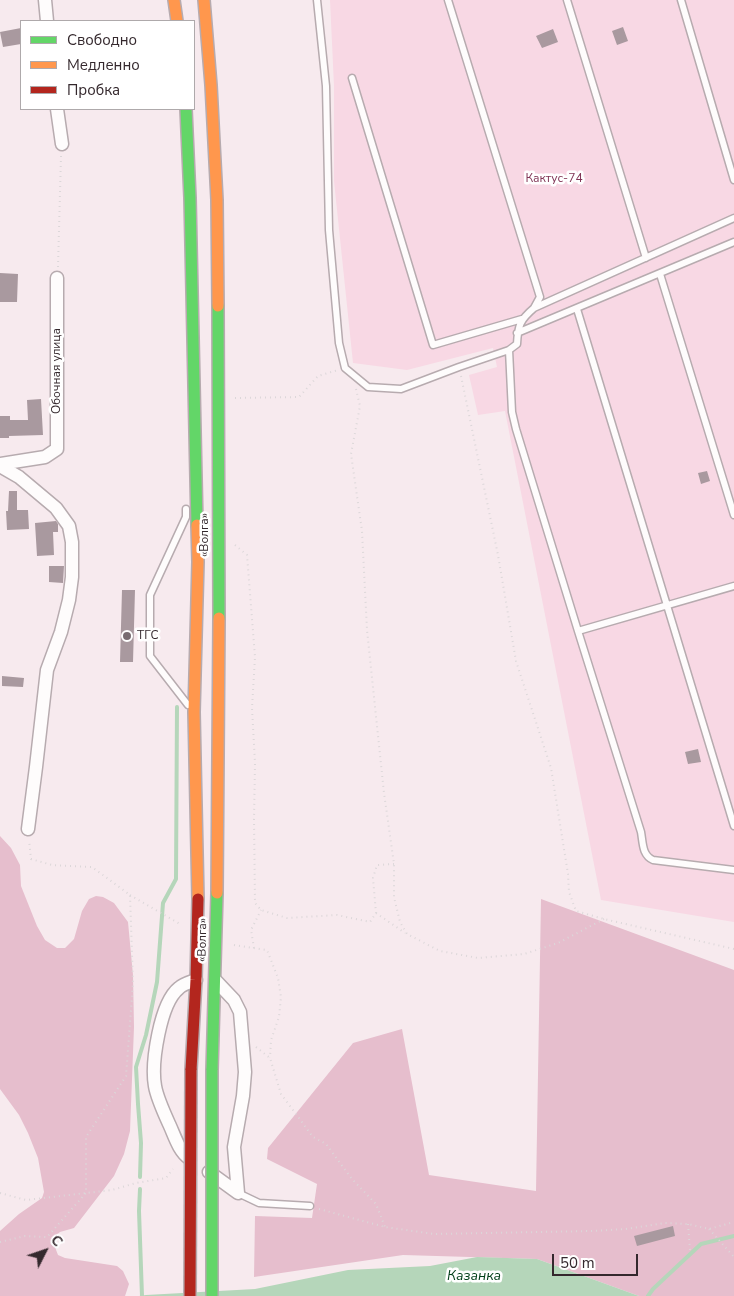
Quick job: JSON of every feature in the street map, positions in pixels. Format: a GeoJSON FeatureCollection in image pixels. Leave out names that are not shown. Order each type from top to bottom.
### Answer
{"type":"FeatureCollection","features":[{"type":"Feature","properties":{"kind":"highway"},"geometry":{"type":"LineString","coordinates":[[174,0],[177,20]]}},
{"type":"Feature","properties":{"kind":"highway","name":"«Волга»"},"geometry":{"type":"LineString","coordinates":[[204,0],[217,200],[219,540],[217,914],[212,1070],[212,1296]]}},
{"type":"Feature","properties":{"kind":"highway","name":"«Волга»"},"geometry":{"type":"LineString","coordinates":[[186,110],[190,198],[198,562],[194,712],[198,914],[191,1070],[190,1296]]}},
{"type":"Feature","properties":{"kind":"street"},"geometry":{"type":"LineString","coordinates":[[45,0],[48,20]]}},
{"type":"Feature","properties":{"kind":"street"},"geometry":{"type":"LineString","coordinates":[[58,110],[62,144]]}},
{"type":"Feature","properties":{"kind":"street","name":"Обочная улица"},"geometry":{"type":"LineString","coordinates":[[0,465],[45,457],[56,449],[57,278]]}},
{"type":"Feature","properties":{"kind":"street"},"geometry":{"type":"LineString","coordinates":[[0,465],[19,477],[56,508],[69,526],[72,542],[71,585],[61,632],[47,670],[28,829]]}},
{"type":"Feature","properties":{"kind":"street"},"geometry":{"type":"LineString","coordinates":[[196,980],[180,987],[173,995],[164,1014],[155,1051],[155,1086],[165,1116],[183,1154],[238,1193]]}},
{"type":"Feature","properties":{"kind":"street"},"geometry":{"type":"LineString","coordinates":[[216,981],[234,1000],[240,1012],[243,1039],[243,1096],[234,1147],[238,1193]]}},
{"type":"Feature","properties":{"kind":"lane"},"geometry":{"type":"LineString","coordinates":[[318,0],[326,86],[329,230],[339,343],[345,368],[368,387],[401,389],[509,350],[517,344],[522,319]]}},
{"type":"Feature","properties":{"kind":"lane"},"geometry":{"type":"LineString","coordinates":[[448,0],[540,296],[534,308]]}},
{"type":"Feature","properties":{"kind":"lane"},"geometry":{"type":"LineString","coordinates":[[567,0],[646,258]]}},
{"type":"Feature","properties":{"kind":"lane"},"geometry":{"type":"LineString","coordinates":[[681,0],[734,180]]}},
{"type":"Feature","properties":{"kind":"lane"},"geometry":{"type":"LineString","coordinates":[[352,78],[433,345],[522,319],[534,308],[734,218]]}},
{"type":"Feature","properties":{"kind":"lane"},"geometry":{"type":"LineString","coordinates":[[518,333],[734,242]]}},
{"type":"Feature","properties":{"kind":"lane"},"geometry":{"type":"LineString","coordinates":[[660,274],[734,515]]}},
{"type":"Feature","properties":{"kind":"lane"},"geometry":{"type":"LineString","coordinates":[[577,309],[734,826]]}},
{"type":"Feature","properties":{"kind":"lane"},"geometry":{"type":"LineString","coordinates":[[509,350],[512,412],[516,428],[641,832],[645,854],[653,860],[734,870]]}},
{"type":"Feature","properties":{"kind":"lane"},"geometry":{"type":"LineString","coordinates":[[188,474],[195,451]]}},
{"type":"Feature","properties":{"kind":"lane"},"geometry":{"type":"LineString","coordinates":[[187,500],[186,517],[150,595],[150,656],[194,712]]}},
{"type":"Feature","properties":{"kind":"lane"},"geometry":{"type":"LineString","coordinates":[[578,631],[734,586]]}},
{"type":"Feature","properties":{"kind":"lane"},"geometry":{"type":"LineString","coordinates":[[238,1193],[259,1202],[310,1206]]}},
{"type":"Feature","properties":{"kind":"path"},"geometry":{"type":"LineString","coordinates":[[57,278],[62,144]]}},
{"type":"Feature","properties":{"kind":"path"},"geometry":{"type":"LineString","coordinates":[[459,367],[498,555],[516,662],[551,768],[570,892],[576,911],[734,949]]}},
{"type":"Feature","properties":{"kind":"path"},"geometry":{"type":"LineString","coordinates":[[218,398],[299,397],[318,376],[345,368]]}},
{"type":"Feature","properties":{"kind":"path"},"geometry":{"type":"LineString","coordinates":[[352,374],[360,406],[351,454],[362,530],[368,639],[384,793],[394,864],[394,897],[400,922],[407,934]]}},
{"type":"Feature","properties":{"kind":"path"},"geometry":{"type":"LineString","coordinates":[[233,543],[248,556],[254,638],[255,656],[252,708],[255,903],[261,910],[287,918],[337,914],[370,922],[376,914],[373,878],[378,865],[394,864]]}},
{"type":"Feature","properties":{"kind":"path"},"geometry":{"type":"LineString","coordinates":[[28,829],[31,859],[52,865],[92,867],[130,895],[180,925]]}},
{"type":"Feature","properties":{"kind":"path"},"geometry":{"type":"LineString","coordinates":[[0,1242],[25,1236],[47,1237],[86,1192],[86,1137],[126,1076],[133,983],[130,895]]}},
{"type":"Feature","properties":{"kind":"path"},"geometry":{"type":"LineString","coordinates":[[254,948],[251,930],[261,910]]}},
{"type":"Feature","properties":{"kind":"path"},"geometry":{"type":"LineString","coordinates":[[376,914],[407,934],[440,951],[478,958],[524,954],[558,943],[604,919]]}},
{"type":"Feature","properties":{"kind":"path"},"geometry":{"type":"LineString","coordinates":[[231,945],[267,950],[278,978],[281,997],[279,1017],[271,1040],[270,1058],[281,1094],[313,1137],[326,1144],[352,1178],[376,1204],[385,1227]]}},
{"type":"Feature","properties":{"kind":"path"},"geometry":{"type":"LineString","coordinates":[[243,1039],[270,1058]]}},
{"type":"Feature","properties":{"kind":"path"},"geometry":{"type":"LineString","coordinates":[[0,1194],[26,1200],[112,1190],[136,1183],[166,1178],[183,1154]]}},
{"type":"Feature","properties":{"kind":"path"},"geometry":{"type":"LineString","coordinates":[[310,1206],[385,1227],[434,1234],[618,1230],[666,1223],[688,1224],[709,1229],[734,1222]]}},
{"type":"Feature","properties":{"kind":"path"},"geometry":{"type":"LineString","coordinates":[[688,1224],[690,1250]]}},
{"type":"Feature","properties":{"kind":"path"},"geometry":{"type":"LineString","coordinates":[[709,1229],[734,1257]]}},
{"type":"Feature","properties":{"kind":"green space","name":"Кактус-74"},"geometry":{"type":"Polygon","coordinates":[[[330,0],[734,0],[734,922],[601,900],[505,411],[478,415],[469,375],[497,367],[493,348],[407,370],[353,363],[334,181],[334,86],[330,0]]]}},
{"type":"Feature","properties":{"kind":"shaded area"},"geometry":{"type":"Polygon","coordinates":[[[0,836],[11,848],[20,865],[21,886],[37,926],[45,940],[57,948],[65,948],[74,939],[82,911],[89,899],[96,896],[103,897],[114,903],[128,922],[133,975],[134,1027],[130,1131],[124,1154],[114,1176],[74,1228],[60,1232],[55,1236],[53,1242],[58,1255],[65,1258],[117,1266],[123,1271],[129,1284],[125,1296],[0,1296],[0,1231],[19,1214],[42,1198],[44,1192],[38,1158],[28,1133],[19,1115],[0,1089],[0,836]]]}},
{"type":"Feature","properties":{"kind":"shaded area"},"geometry":{"type":"Polygon","coordinates":[[[541,899],[734,970],[734,1296],[639,1296],[537,1259],[403,1255],[254,1277],[255,1216],[312,1218],[317,1184],[267,1159],[268,1148],[353,1043],[402,1029],[429,1175],[536,1191],[541,899]]]}},
{"type":"Feature","properties":{"kind":"water","name":"Казанка"},"geometry":{"type":"Polygon","coordinates":[[[477,1257],[537,1259],[639,1296],[139,1296],[255,1289],[348,1270],[430,1266],[477,1257]]]}},
{"type":"Feature","properties":{"kind":"building"},"geometry":{"type":"Polygon","coordinates":[[[623,27],[628,41],[617,45],[612,31],[623,27]]]}},
{"type":"Feature","properties":{"kind":"building"},"geometry":{"type":"Polygon","coordinates":[[[20,28],[20,44],[3,47],[0,32],[20,28]]]}},
{"type":"Feature","properties":{"kind":"building"},"geometry":{"type":"Polygon","coordinates":[[[553,29],[558,42],[542,48],[536,36],[553,29]]]}},
{"type":"Feature","properties":{"kind":"building"},"geometry":{"type":"Polygon","coordinates":[[[0,273],[18,274],[17,302],[0,302],[0,273]]]}},
{"type":"Feature","properties":{"kind":"building"},"geometry":{"type":"Polygon","coordinates":[[[41,399],[43,435],[0,438],[0,416],[10,416],[10,420],[28,420],[27,400],[41,399]]]}},
{"type":"Feature","properties":{"kind":"building"},"geometry":{"type":"Polygon","coordinates":[[[707,471],[710,481],[701,484],[698,473],[707,471]]]}},
{"type":"Feature","properties":{"kind":"building"},"geometry":{"type":"Polygon","coordinates":[[[9,491],[17,491],[17,510],[28,510],[29,529],[7,530],[6,511],[8,511],[9,491]]]}},
{"type":"Feature","properties":{"kind":"building"},"geometry":{"type":"Polygon","coordinates":[[[56,521],[58,532],[53,532],[54,555],[37,556],[35,523],[56,521]]]}},
{"type":"Feature","properties":{"kind":"building"},"geometry":{"type":"Polygon","coordinates":[[[49,566],[64,566],[63,583],[49,582],[49,566]]]}},
{"type":"Feature","properties":{"kind":"building"},"geometry":{"type":"Polygon","coordinates":[[[122,590],[135,590],[133,662],[120,662],[122,590]]]}},
{"type":"Feature","properties":{"kind":"building"},"geometry":{"type":"Polygon","coordinates":[[[2,676],[24,678],[23,687],[2,686],[2,676]]]}},
{"type":"Feature","properties":{"kind":"building"},"geometry":{"type":"Polygon","coordinates":[[[698,749],[701,762],[688,764],[685,752],[698,749]]]}},
{"type":"Feature","properties":{"kind":"building"},"geometry":{"type":"Polygon","coordinates":[[[673,1226],[675,1236],[637,1246],[634,1236],[673,1226]]]}},
{"type":"Feature","properties":{"kind":"waterway"},"geometry":{"type":"LineString","coordinates":[[140,1177],[141,1143],[136,1067],[146,1035],[157,982],[163,903],[176,879],[177,707]]}},
{"type":"Feature","properties":{"kind":"waterway"},"geometry":{"type":"LineString","coordinates":[[140,1189],[142,1296]]}},
{"type":"Feature","properties":{"kind":"waterway"},"geometry":{"type":"LineString","coordinates":[[648,1296],[701,1244],[734,1236]]}},
{"type":"Feature","properties":{"kind":"traffic: fast"},"geometry":{"type":"LineString","coordinates":[[186,110],[190,198],[197,525]]}},
{"type":"Feature","properties":{"kind":"traffic: fast"},"geometry":{"type":"LineString","coordinates":[[218,306],[219,618]]}},
{"type":"Feature","properties":{"kind":"traffic: fast"},"geometry":{"type":"LineString","coordinates":[[212,1070],[217,893]]}},
{"type":"Feature","properties":{"kind":"traffic: fast"},"geometry":{"type":"LineString","coordinates":[[212,1070],[212,1296]]}},
{"type":"Feature","properties":{"kind":"traffic: slow"},"geometry":{"type":"LineString","coordinates":[[174,0],[177,20]]}},
{"type":"Feature","properties":{"kind":"traffic: slow"},"geometry":{"type":"LineString","coordinates":[[204,0],[217,200],[218,306]]}},
{"type":"Feature","properties":{"kind":"traffic: slow"},"geometry":{"type":"LineString","coordinates":[[197,525],[198,562],[194,712],[198,899]]}},
{"type":"Feature","properties":{"kind":"traffic: slow"},"geometry":{"type":"LineString","coordinates":[[217,893],[219,618]]}},
{"type":"Feature","properties":{"kind":"traffic: jam"},"geometry":{"type":"LineString","coordinates":[[191,1070],[198,899]]}},
{"type":"Feature","properties":{"kind":"traffic: jam"},"geometry":{"type":"LineString","coordinates":[[190,1296],[191,1070]]}},
{"type":"Feature","properties":{"kind":"place","name":"ТГС"},"geometry":{"type":"Point","coordinates":[127,636]}}]}
